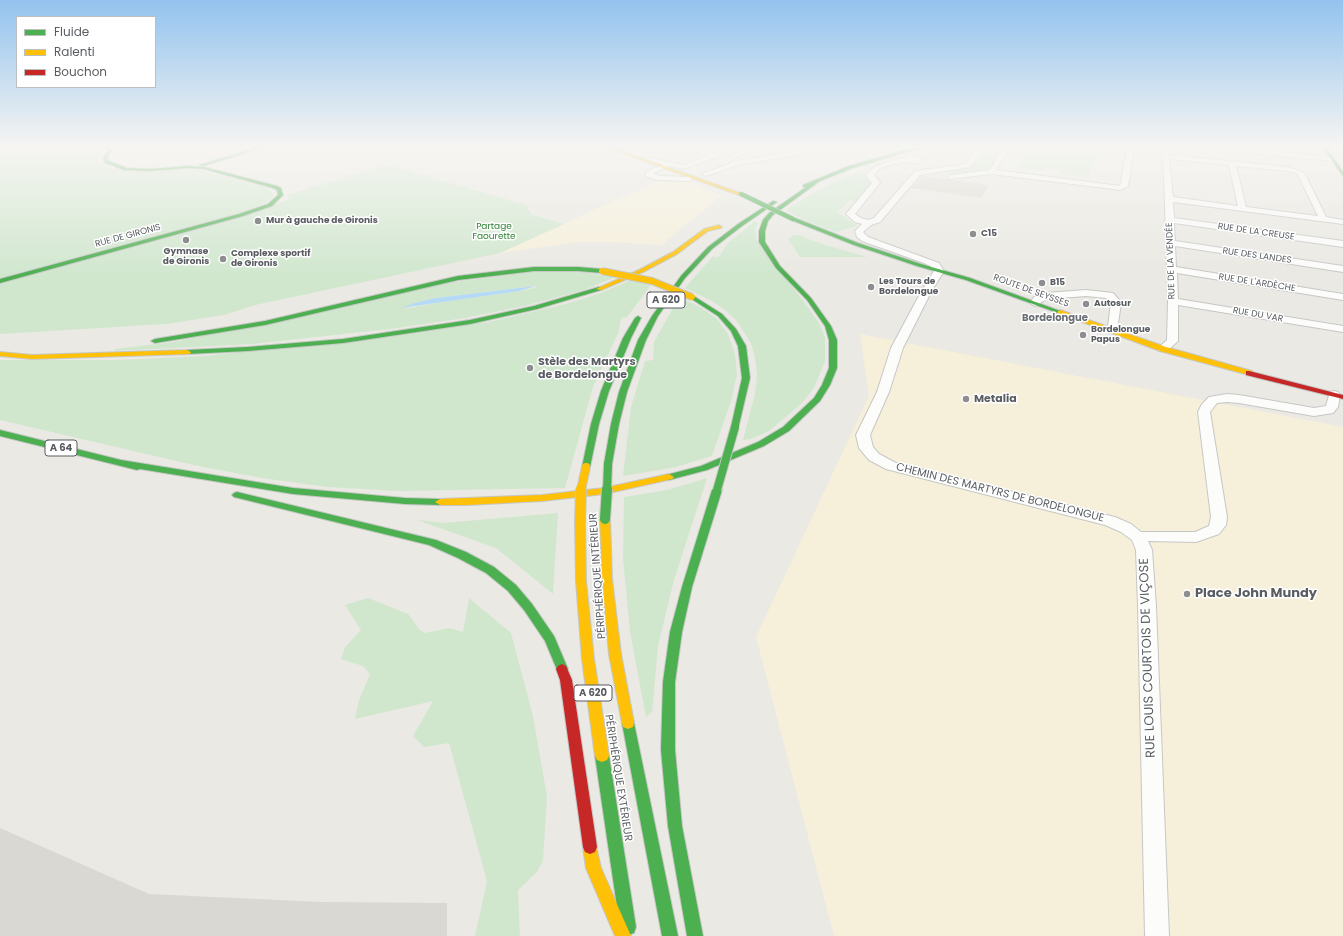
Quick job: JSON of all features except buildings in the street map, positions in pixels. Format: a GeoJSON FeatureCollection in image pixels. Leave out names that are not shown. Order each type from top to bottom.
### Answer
{"type":"FeatureCollection","features":[{"type":"Feature","properties":{"kind":"main road","name":"RUE DE GIRONIS"},"geometry":{"type":"LineString","coordinates":[[0,281],[260,209],[273,200],[276,196],[274,190],[272,189]]}},
{"type":"Feature","properties":{"kind":"main road","name":"ROUTE DE SEYSSES"},"geometry":{"type":"LineString","coordinates":[[726,189],[794,219],[856,244],[968,279],[1163,348],[1241,371],[1338,396]]}},
{"type":"Feature","properties":{"kind":"main road","name":"ROUTE DE SEYSSES"},"geometry":{"type":"LineString","coordinates":[[726,189],[741,194]]}},
{"type":"Feature","properties":{"kind":"main road","name":"PÉRIPHÉRIQUE INTÉRIEUR"},"geometry":{"type":"LineString","coordinates":[[670,936],[615,654],[607,579],[605,519],[608,464],[615,424],[623,392],[642,340],[670,293],[696,262],[724,236],[797,189]]}},
{"type":"Feature","properties":{"kind":"main road"},"geometry":{"type":"LineString","coordinates":[[122,463],[293,491],[404,501],[467,502],[542,498],[604,491],[642,484],[704,468],[733,457],[761,444],[786,429],[801,416],[817,399],[826,385],[833,368],[833,340],[828,326],[809,299],[778,267],[762,242],[762,231],[765,221],[771,214],[779,207],[808,189]]}},
{"type":"Feature","properties":{"kind":"main road"},"geometry":{"type":"LineString","coordinates":[[748,207],[775,192]]}},
{"type":"Feature","properties":{"kind":"main road"},"geometry":{"type":"LineString","coordinates":[[0,353],[32,356],[74,356],[162,354],[248,349],[350,340],[470,322],[536,308],[598,289],[641,271],[675,253],[706,230],[722,225],[692,251]]}},
{"type":"Feature","properties":{"kind":"main road"},"geometry":{"type":"LineString","coordinates":[[142,343],[246,327],[458,278],[534,269],[602,271],[671,287],[692,296],[720,315],[734,330],[742,346],[746,378],[735,427],[685,595],[676,632],[668,682],[668,750],[674,826],[695,936]]}},
{"type":"Feature","properties":{"kind":"main road","name":"A 620"},"geometry":{"type":"LineString","coordinates":[[657,291],[670,275]]}},
{"type":"Feature","properties":{"kind":"main road","name":"PÉRIPHÉRIQUE EXTÉRIEUR"},"geometry":{"type":"LineString","coordinates":[[629,936],[588,659],[581,581],[580,522],[581,489],[595,424],[614,364],[627,338],[645,308]]}},
{"type":"Feature","properties":{"kind":"main road"},"geometry":{"type":"LineString","coordinates":[[0,353],[129,344]]}},
{"type":"Feature","properties":{"kind":"main road","name":"A 64"},"geometry":{"type":"LineString","coordinates":[[0,433],[122,463]]}},
{"type":"Feature","properties":{"kind":"main road"},"geometry":{"type":"LineString","coordinates":[[122,463],[201,486]]}},
{"type":"Feature","properties":{"kind":"main road"},"geometry":{"type":"LineString","coordinates":[[230,493],[432,542],[462,555],[490,570],[512,588],[528,607],[550,639],[566,680],[594,868],[623,936]]}},
{"type":"Feature","properties":{"kind":"street"},"geometry":{"type":"LineString","coordinates":[[872,189],[850,214],[858,220],[873,222]]}},
{"type":"Feature","properties":{"kind":"street"},"geometry":{"type":"LineString","coordinates":[[904,189],[873,222],[859,230],[860,234],[865,239],[928,261],[936,265],[939,271]]}},
{"type":"Feature","properties":{"kind":"street","name":"RUE DE LA VENDÉE"},"geometry":{"type":"LineString","coordinates":[[1163,348],[1172,341],[1173,301],[1169,189]]}},
{"type":"Feature","properties":{"kind":"street"},"geometry":{"type":"LineString","coordinates":[[1238,189],[1243,209]]}},
{"type":"Feature","properties":{"kind":"street"},"geometry":{"type":"LineString","coordinates":[[1308,189],[1323,219]]}},
{"type":"Feature","properties":{"kind":"street"},"geometry":{"type":"LineString","coordinates":[[1170,199],[1343,222]]}},
{"type":"Feature","properties":{"kind":"street","name":"RUE DE LA CREUSE"},"geometry":{"type":"LineString","coordinates":[[1170,220],[1343,244]]}},
{"type":"Feature","properties":{"kind":"street","name":"RUE DES LANDES"},"geometry":{"type":"LineString","coordinates":[[1171,243],[1343,268]]}},
{"type":"Feature","properties":{"kind":"street","name":"RUE DE L'ARDÈCHE"},"geometry":{"type":"LineString","coordinates":[[1172,269],[1343,297]]}},
{"type":"Feature","properties":{"kind":"street","name":"CHEMIN DES MARTYRS DE BORDELONGUE"},"geometry":{"type":"LineString","coordinates":[[939,271],[926,292],[897,348],[883,392],[863,435],[866,448],[874,457],[892,466],[1110,521],[1126,528],[1138,537]]}},
{"type":"Feature","properties":{"kind":"street"},"geometry":{"type":"LineString","coordinates":[[1035,303],[1038,299],[1045,296],[1086,293],[1109,295],[1116,303],[1113,328],[1110,330]]}},
{"type":"Feature","properties":{"kind":"street","name":"RUE DU VAR"},"geometry":{"type":"LineString","coordinates":[[1173,301],[1343,329]]}},
{"type":"Feature","properties":{"kind":"street"},"geometry":{"type":"LineString","coordinates":[[1138,537],[1196,537],[1214,530],[1218,524],[1219,517],[1204,412],[1206,407],[1213,400],[1227,398],[1239,399],[1314,412],[1329,410],[1338,396]]}},
{"type":"Feature","properties":{"kind":"street","name":"RUE LOUIS COURTOIS DE VIÇOSE"},"geometry":{"type":"LineString","coordinates":[[1138,537],[1144,550],[1147,606],[1157,936]]}},
{"type":"Feature","properties":{"kind":"shaded area"},"geometry":{"type":"Polygon","coordinates":[[[641,189],[704,189],[721,196],[661,245],[578,242],[500,253],[641,189]]]}},
{"type":"Feature","properties":{"kind":"shaded area"},"geometry":{"type":"Polygon","coordinates":[[[916,189],[987,189],[981,198],[916,189]]]}},
{"type":"Feature","properties":{"kind":"shaded area"},"geometry":{"type":"Polygon","coordinates":[[[860,334],[1343,427],[1343,936],[834,936],[756,637],[869,396],[860,334]]]}},
{"type":"Feature","properties":{"kind":"shaded area"},"geometry":{"type":"Polygon","coordinates":[[[0,828],[149,894],[321,902],[447,903],[447,936],[0,936],[0,828]]]}},
{"type":"Feature","properties":{"kind":"green space"},"geometry":{"type":"Polygon","coordinates":[[[0,189],[268,189],[272,192],[273,196],[269,201],[241,213],[0,278],[0,189]]]}},
{"type":"Feature","properties":{"kind":"green space","name":"Complexe sportif de Gironis"},"geometry":{"type":"Polygon","coordinates":[[[308,189],[470,189],[529,206],[528,209],[533,215],[564,224],[500,253],[255,305],[224,315],[166,324],[0,334],[0,283],[270,207],[289,199],[287,195],[308,189]]]}},
{"type":"Feature","properties":{"kind":"green space"},"geometry":{"type":"Polygon","coordinates":[[[821,189],[868,189],[856,201],[849,201],[837,212],[858,226],[836,232],[804,220],[786,210],[821,189]]]}},
{"type":"Feature","properties":{"kind":"green space"},"geometry":{"type":"Polygon","coordinates":[[[755,221],[758,223],[755,229],[756,238],[819,323],[825,337],[825,361],[814,388],[802,403],[769,431],[751,439],[743,440],[755,394],[757,375],[751,343],[736,320],[725,310],[714,302],[685,288],[713,256],[718,258],[727,244],[755,221]]]}},
{"type":"Feature","properties":{"kind":"green space"},"geometry":{"type":"Polygon","coordinates":[[[793,235],[799,235],[816,242],[867,257],[800,257],[788,239],[793,235]]]}},
{"type":"Feature","properties":{"kind":"green space"},"geometry":{"type":"Polygon","coordinates":[[[536,271],[581,272],[616,277],[584,290],[524,306],[465,318],[390,329],[252,344],[115,351],[115,349],[174,342],[434,285],[536,271]],[[536,286],[436,298],[403,309],[454,300],[535,288],[536,286]]]}},
{"type":"Feature","properties":{"kind":"green space"},"geometry":{"type":"Polygon","coordinates":[[[631,280],[651,285],[627,317],[621,318],[619,331],[593,387],[565,488],[398,491],[327,487],[262,478],[198,466],[0,420],[0,360],[116,360],[206,356],[489,322],[566,304],[601,293],[631,280]]]}},
{"type":"Feature","properties":{"kind":"green space"},"geometry":{"type":"Polygon","coordinates":[[[679,297],[700,307],[717,319],[728,334],[735,354],[737,374],[732,398],[712,456],[676,467],[623,476],[631,407],[645,361],[653,360],[654,342],[679,297]]]}},
{"type":"Feature","properties":{"kind":"green space"},"geometry":{"type":"Polygon","coordinates":[[[707,478],[674,580],[658,646],[652,712],[646,717],[630,632],[623,558],[624,497],[667,490],[707,478]]]}},
{"type":"Feature","properties":{"kind":"green space"},"geometry":{"type":"Polygon","coordinates":[[[558,513],[553,594],[496,548],[417,520],[444,523],[558,513]]]}},
{"type":"Feature","properties":{"kind":"green space"},"geometry":{"type":"Polygon","coordinates":[[[368,598],[408,614],[420,630],[425,633],[449,628],[463,632],[469,598],[511,633],[533,716],[547,797],[543,860],[537,872],[518,890],[520,936],[475,936],[487,881],[449,743],[424,747],[413,736],[433,701],[355,719],[359,700],[370,674],[363,666],[341,659],[345,647],[361,630],[345,605],[368,598]]]}},
{"type":"Feature","properties":{"kind":"water"},"geometry":{"type":"Polygon","coordinates":[[[536,286],[519,291],[401,308],[436,298],[536,286]]]}},
{"type":"Feature","properties":{"kind":"traffic: fast"},"geometry":{"type":"LineString","coordinates":[[0,281],[241,215],[270,205],[281,195],[278,189]]}},
{"type":"Feature","properties":{"kind":"traffic: fast"},"geometry":{"type":"LineString","coordinates":[[669,477],[704,468],[761,444],[786,429],[801,416],[817,399],[826,385],[833,368],[834,354],[833,340],[828,326],[809,299],[778,267],[762,242],[762,231],[765,221],[771,214],[807,189]]}},
{"type":"Feature","properties":{"kind":"traffic: fast"},"geometry":{"type":"LineString","coordinates":[[741,194],[793,219]]}},
{"type":"Feature","properties":{"kind":"traffic: fast"},"geometry":{"type":"LineString","coordinates":[[608,464],[615,424],[623,392],[642,340],[655,316],[683,277],[710,248],[740,225],[775,202]]}},
{"type":"Feature","properties":{"kind":"traffic: fast"},"geometry":{"type":"LineString","coordinates":[[793,219],[856,244],[919,265],[968,279],[1060,312]]}},
{"type":"Feature","properties":{"kind":"traffic: fast"},"geometry":{"type":"LineString","coordinates":[[155,341],[265,323],[458,278],[534,269],[578,269],[602,271]]}},
{"type":"Feature","properties":{"kind":"traffic: fast"},"geometry":{"type":"LineString","coordinates":[[187,352],[248,349],[343,341],[470,322],[535,308],[599,289]]}},
{"type":"Feature","properties":{"kind":"traffic: fast"},"geometry":{"type":"LineString","coordinates":[[692,297],[720,315],[734,330],[742,346],[746,378],[735,427]]}},
{"type":"Feature","properties":{"kind":"traffic: fast"},"geometry":{"type":"LineString","coordinates":[[586,467],[595,424],[605,391],[627,338],[638,318]]}},
{"type":"Feature","properties":{"kind":"traffic: fast"},"geometry":{"type":"LineString","coordinates":[[717,490],[735,427]]}},
{"type":"Feature","properties":{"kind":"traffic: fast"},"geometry":{"type":"LineString","coordinates":[[0,433],[137,467]]}},
{"type":"Feature","properties":{"kind":"traffic: fast"},"geometry":{"type":"LineString","coordinates":[[122,463],[293,491],[405,501],[440,502]]}},
{"type":"Feature","properties":{"kind":"traffic: fast"},"geometry":{"type":"LineString","coordinates":[[605,519],[608,464]]}},
{"type":"Feature","properties":{"kind":"traffic: fast"},"geometry":{"type":"LineString","coordinates":[[695,936],[675,826],[668,750],[669,682],[676,632],[687,587],[717,490]]}},
{"type":"Feature","properties":{"kind":"traffic: fast"},"geometry":{"type":"LineString","coordinates":[[237,495],[432,542],[462,555],[490,570],[512,588],[528,607],[550,639],[562,669]]}},
{"type":"Feature","properties":{"kind":"traffic: fast"},"geometry":{"type":"LineString","coordinates":[[628,723],[670,936]]}},
{"type":"Feature","properties":{"kind":"traffic: fast"},"geometry":{"type":"LineString","coordinates":[[602,756],[628,927]]}},
{"type":"Feature","properties":{"kind":"traffic: slow"},"geometry":{"type":"LineString","coordinates":[[726,189],[741,194]]}},
{"type":"Feature","properties":{"kind":"traffic: slow"},"geometry":{"type":"LineString","coordinates":[[599,289],[641,271],[675,253],[706,230],[719,227]]}},
{"type":"Feature","properties":{"kind":"traffic: slow"},"geometry":{"type":"LineString","coordinates":[[602,271],[652,281],[692,297]]}},
{"type":"Feature","properties":{"kind":"traffic: slow"},"geometry":{"type":"LineString","coordinates":[[1060,312],[1163,349],[1249,373]]}},
{"type":"Feature","properties":{"kind":"traffic: slow"},"geometry":{"type":"LineString","coordinates":[[0,354],[32,357],[187,352]]}},
{"type":"Feature","properties":{"kind":"traffic: slow"},"geometry":{"type":"LineString","coordinates":[[580,522],[581,489],[586,467]]}},
{"type":"Feature","properties":{"kind":"traffic: slow"},"geometry":{"type":"LineString","coordinates":[[440,502],[542,498],[604,491],[669,477]]}},
{"type":"Feature","properties":{"kind":"traffic: slow"},"geometry":{"type":"LineString","coordinates":[[605,519],[607,579],[615,654],[628,723]]}},
{"type":"Feature","properties":{"kind":"traffic: slow"},"geometry":{"type":"LineString","coordinates":[[580,522],[581,581],[588,659],[602,756]]}},
{"type":"Feature","properties":{"kind":"traffic: slow"},"geometry":{"type":"LineString","coordinates":[[590,847],[594,868],[623,936]]}},
{"type":"Feature","properties":{"kind":"traffic: jam"},"geometry":{"type":"LineString","coordinates":[[1249,373],[1343,397]]}},
{"type":"Feature","properties":{"kind":"traffic: jam"},"geometry":{"type":"LineString","coordinates":[[562,669],[566,680],[590,847]]}},
{"type":"Feature","properties":{"kind":"place","name":"Mur à gauche de Gironis"},"geometry":{"type":"Point","coordinates":[258,221]}},
{"type":"Feature","properties":{"kind":"place","name":"C15"},"geometry":{"type":"Point","coordinates":[973,234]}},
{"type":"Feature","properties":{"kind":"place","name":"Gymnase de Gironis"},"geometry":{"type":"Point","coordinates":[186,240]}},
{"type":"Feature","properties":{"kind":"place","name":"Complexe sportif de Gironis"},"geometry":{"type":"Point","coordinates":[223,259]}},
{"type":"Feature","properties":{"kind":"place","name":"B15"},"geometry":{"type":"Point","coordinates":[1042,283]}},
{"type":"Feature","properties":{"kind":"place","name":"Les Tours de Bordelongue"},"geometry":{"type":"Point","coordinates":[871,287]}},
{"type":"Feature","properties":{"kind":"place","name":"Autosur"},"geometry":{"type":"Point","coordinates":[1086,304]}},
{"type":"Feature","properties":{"kind":"place","name":"Bordelongue Papus"},"geometry":{"type":"Point","coordinates":[1083,335]}},
{"type":"Feature","properties":{"kind":"place","name":"Stèle des Martyrs de Bordelongue"},"geometry":{"type":"Point","coordinates":[530,368]}},
{"type":"Feature","properties":{"kind":"place","name":"Metalia"},"geometry":{"type":"Point","coordinates":[966,399]}},
{"type":"Feature","properties":{"kind":"place","name":"Place John Mundy"},"geometry":{"type":"Point","coordinates":[1187,594]}},
{"type":"Feature","properties":{"kind":"district","name":"Bordelongue"},"geometry":{"type":"Point","coordinates":[1055,318]}},
{"type":"Feature","properties":{"kind":"park label","name":"Partage Faourette"},"geometry":{"type":"Point","coordinates":[494,232]}}]}
